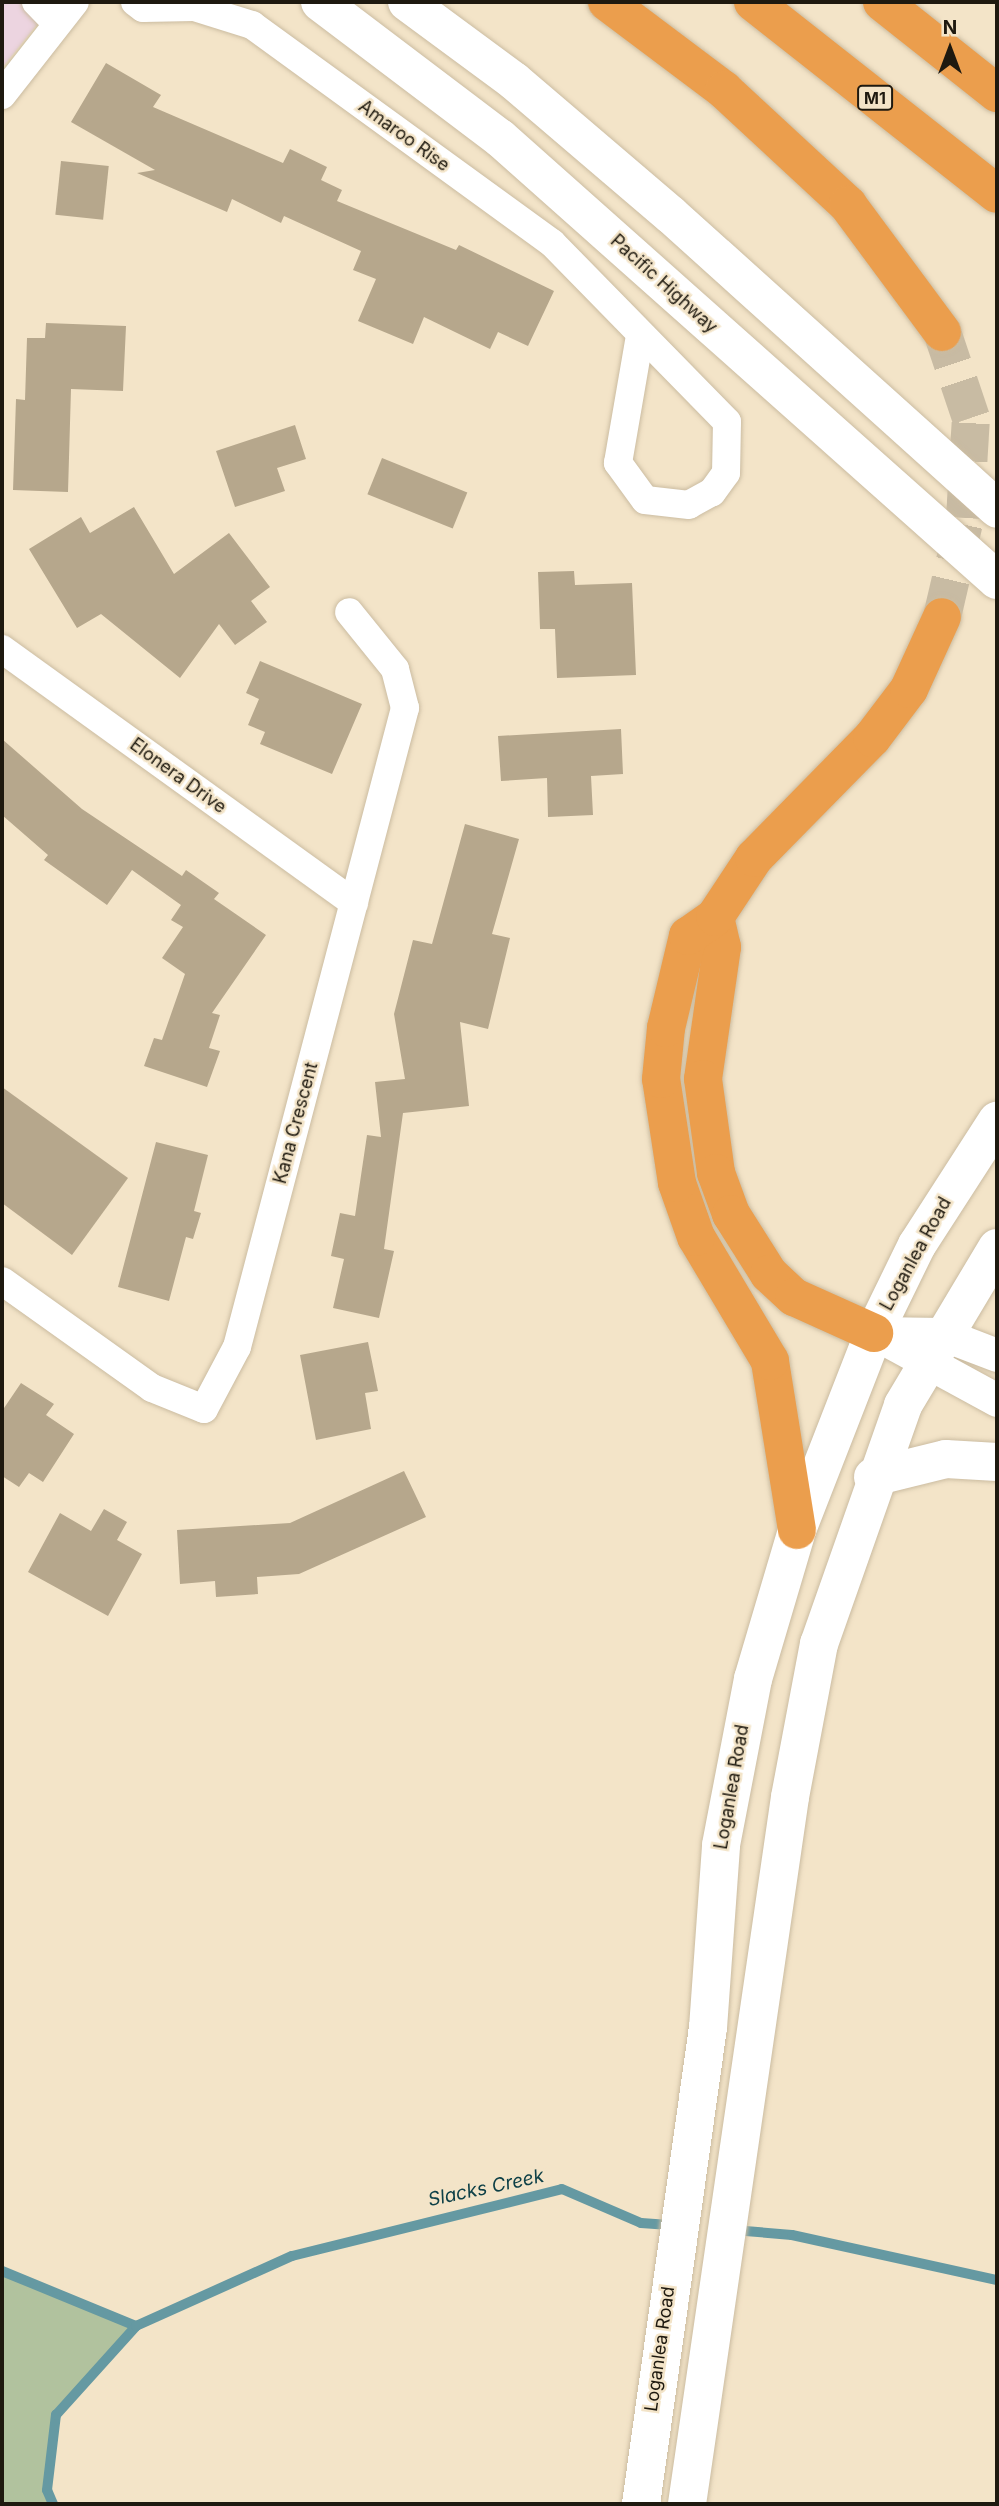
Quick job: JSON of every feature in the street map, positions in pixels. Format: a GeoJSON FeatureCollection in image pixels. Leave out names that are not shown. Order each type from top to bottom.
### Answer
{"type":"FeatureCollection","features":[{"type":"Feature","properties":{"kind":"highway"},"geometry":{"type":"LineString","coordinates":[[607,2],[724,90],[848,205],[942,332]]}},
{"type":"Feature","properties":{"kind":"highway","name":"M1"},"geometry":{"type":"LineString","coordinates":[[753,2],[997,194]]}},
{"type":"Feature","properties":{"kind":"highway"},"geometry":{"type":"LineString","coordinates":[[882,2],[997,93]]}},
{"type":"Feature","properties":{"kind":"highway"},"geometry":{"type":"LineString","coordinates":[[797,1530],[770,1361],[696,1237],[677,1183],[666,1128],[661,1079],[675,977],[688,936],[715,917],[754,858],[872,738],[909,689],[942,617]]}},
{"type":"Feature","properties":{"kind":"highway"},"geometry":{"type":"LineString","coordinates":[[715,917],[722,947],[703,1079],[716,1173],[731,1214],[769,1274],[794,1297],[873,1333]]}},
{"type":"Feature","properties":{"kind":"main road","name":"Pacific Highway"},"geometry":{"type":"LineString","coordinates":[[320,2],[500,138],[997,580]]}},
{"type":"Feature","properties":{"kind":"main road"},"geometry":{"type":"LineString","coordinates":[[407,2],[514,80],[661,206],[997,509]]}},
{"type":"Feature","properties":{"kind":"main road","name":"Loganlea Road"},"geometry":{"type":"LineString","coordinates":[[641,2504],[650,2417],[708,2028],[733,1762],[797,1530],[873,1333],[917,1245],[997,1121]]}},
{"type":"Feature","properties":{"kind":"main road"},"geometry":{"type":"LineString","coordinates":[[687,2504],[695,2421],[754,2036],[819,1644],[873,1477],[932,1349],[997,1248]]}},
{"type":"Feature","properties":{"kind":"main road"},"geometry":{"type":"LineString","coordinates":[[873,1477],[946,1459],[997,1462]]}},
{"type":"Feature","properties":{"kind":"street"},"geometry":{"type":"LineString","coordinates":[[36,2],[58,24]]}},
{"type":"Feature","properties":{"kind":"street"},"geometry":{"type":"LineString","coordinates":[[2,95],[75,2]]}},
{"type":"Feature","properties":{"kind":"street","name":"Amaroo Rise"},"geometry":{"type":"LineString","coordinates":[[135,2],[143,8],[194,7],[252,25],[552,243],[727,422],[726,473],[712,492],[689,505],[645,500],[618,463],[640,336]]}},
{"type":"Feature","properties":{"kind":"street","name":"Kana Crescent"},"geometry":{"type":"LineString","coordinates":[[2,1281],[152,1388],[205,1409],[237,1347],[405,708],[395,669],[349,612]]}},
{"type":"Feature","properties":{"kind":"street","name":"Elonera Drive"},"geometry":{"type":"LineString","coordinates":[[2,649],[354,903]]}},
{"type":"Feature","properties":{"kind":"street"},"geometry":{"type":"LineString","coordinates":[[873,1333],[932,1349],[997,1355]]}},
{"type":"Feature","properties":{"kind":"street"},"geometry":{"type":"LineString","coordinates":[[932,1349],[997,1400]]}},
{"type":"Feature","properties":{"kind":"shaded area"},"geometry":{"type":"Polygon","coordinates":[[[2,2],[55,2],[2,68],[2,2]]]}},
{"type":"Feature","properties":{"kind":"green space"},"geometry":{"type":"Polygon","coordinates":[[[2,2271],[136,2326],[56,2415],[47,2490],[53,2504],[2,2504],[2,2271]]]}},
{"type":"Feature","properties":{"kind":"building"},"geometry":{"type":"Polygon","coordinates":[[[106,63],[161,95],[153,107],[283,163],[290,149],[327,167],[321,180],[342,190],[337,201],[456,250],[459,245],[554,291],[528,346],[498,332],[490,349],[424,317],[413,344],[358,321],[376,279],[353,270],[361,251],[284,216],[281,223],[232,199],[227,212],[137,173],[155,170],[71,122],[106,63]]]}},
{"type":"Feature","properties":{"kind":"building"},"geometry":{"type":"Polygon","coordinates":[[[61,161],[109,166],[103,220],[55,215],[61,161]]]}},
{"type":"Feature","properties":{"kind":"building"},"geometry":{"type":"Polygon","coordinates":[[[46,323],[126,326],[123,391],[71,389],[68,492],[13,490],[16,399],[25,400],[27,338],[45,338],[46,323]]]}},
{"type":"Feature","properties":{"kind":"building"},"geometry":{"type":"Polygon","coordinates":[[[295,425],[306,459],[277,468],[285,491],[235,507],[216,451],[295,425]]]}},
{"type":"Feature","properties":{"kind":"building"},"geometry":{"type":"Polygon","coordinates":[[[382,458],[467,492],[453,529],[367,494],[382,458]]]}},
{"type":"Feature","properties":{"kind":"building"},"geometry":{"type":"Polygon","coordinates":[[[134,507],[174,574],[229,533],[270,587],[251,601],[267,622],[235,645],[219,624],[180,678],[101,614],[77,628],[29,549],[81,517],[90,533],[134,507]]]}},
{"type":"Feature","properties":{"kind":"building"},"geometry":{"type":"Polygon","coordinates":[[[574,571],[575,585],[632,583],[636,675],[557,678],[555,629],[540,629],[538,572],[574,571]]]}},
{"type":"Feature","properties":{"kind":"building"},"geometry":{"type":"Polygon","coordinates":[[[260,661],[362,704],[332,774],[260,744],[265,732],[248,725],[259,699],[246,693],[260,661]]]}},
{"type":"Feature","properties":{"kind":"building"},"geometry":{"type":"Polygon","coordinates":[[[621,729],[623,774],[591,776],[593,815],[548,817],[547,778],[501,781],[498,736],[621,729]]]}},
{"type":"Feature","properties":{"kind":"building"},"geometry":{"type":"Polygon","coordinates":[[[2,739],[82,809],[182,876],[186,870],[219,893],[214,899],[266,935],[212,1013],[220,1015],[209,1048],[220,1051],[207,1087],[144,1066],[154,1038],[162,1040],[185,974],[162,958],[183,927],[171,920],[181,905],[132,870],[107,905],[44,860],[48,855],[2,815],[2,739]]]}},
{"type":"Feature","properties":{"kind":"building"},"geometry":{"type":"Polygon","coordinates":[[[465,824],[519,839],[492,934],[510,938],[488,1029],[460,1022],[469,1106],[403,1113],[384,1249],[394,1251],[379,1318],[333,1308],[344,1259],[331,1256],[340,1213],[355,1216],[367,1135],[381,1137],[375,1082],[405,1079],[394,1014],[413,940],[432,944],[465,824]]]}},
{"type":"Feature","properties":{"kind":"building"},"geometry":{"type":"Polygon","coordinates":[[[2,1087],[128,1178],[72,1255],[2,1203],[2,1087]]]}},
{"type":"Feature","properties":{"kind":"building"},"geometry":{"type":"Polygon","coordinates":[[[156,1142],[208,1155],[194,1211],[201,1213],[193,1239],[186,1237],[169,1301],[118,1287],[156,1142]]]}},
{"type":"Feature","properties":{"kind":"building"},"geometry":{"type":"Polygon","coordinates":[[[368,1342],[378,1391],[365,1393],[371,1429],[316,1440],[300,1355],[368,1342]]]}},
{"type":"Feature","properties":{"kind":"building"},"geometry":{"type":"Polygon","coordinates":[[[21,1383],[54,1404],[46,1415],[74,1434],[43,1482],[29,1473],[19,1487],[2,1476],[2,1411],[21,1383]]]}},
{"type":"Feature","properties":{"kind":"building"},"geometry":{"type":"Polygon","coordinates":[[[404,1471],[426,1517],[299,1574],[257,1577],[258,1594],[216,1597],[215,1581],[180,1584],[177,1530],[290,1523],[404,1471]]]}},
{"type":"Feature","properties":{"kind":"building"},"geometry":{"type":"Polygon","coordinates":[[[104,1509],[127,1522],[117,1540],[142,1554],[108,1616],[28,1572],[60,1513],[91,1531],[104,1509]]]}},
{"type":"Feature","properties":{"kind":"waterway","name":"Slacks Creek"},"geometry":{"type":"LineString","coordinates":[[53,2504],[47,2490],[56,2415],[136,2326],[292,2256],[562,2189],[641,2223],[673,2225]]}},
{"type":"Feature","properties":{"kind":"waterway","name":"Slacks Creek"},"geometry":{"type":"LineString","coordinates":[[733,2230],[792,2235],[997,2280]]}},
{"type":"Feature","properties":{"kind":"waterway","name":"Slacks Creek"},"geometry":{"type":"LineString","coordinates":[[2,2271],[136,2326]]}},
{"type":"Feature","properties":{"kind":"tunnel"},"geometry":{"type":"LineString","coordinates":[[942,332],[971,418],[965,518],[942,617]]}}]}
